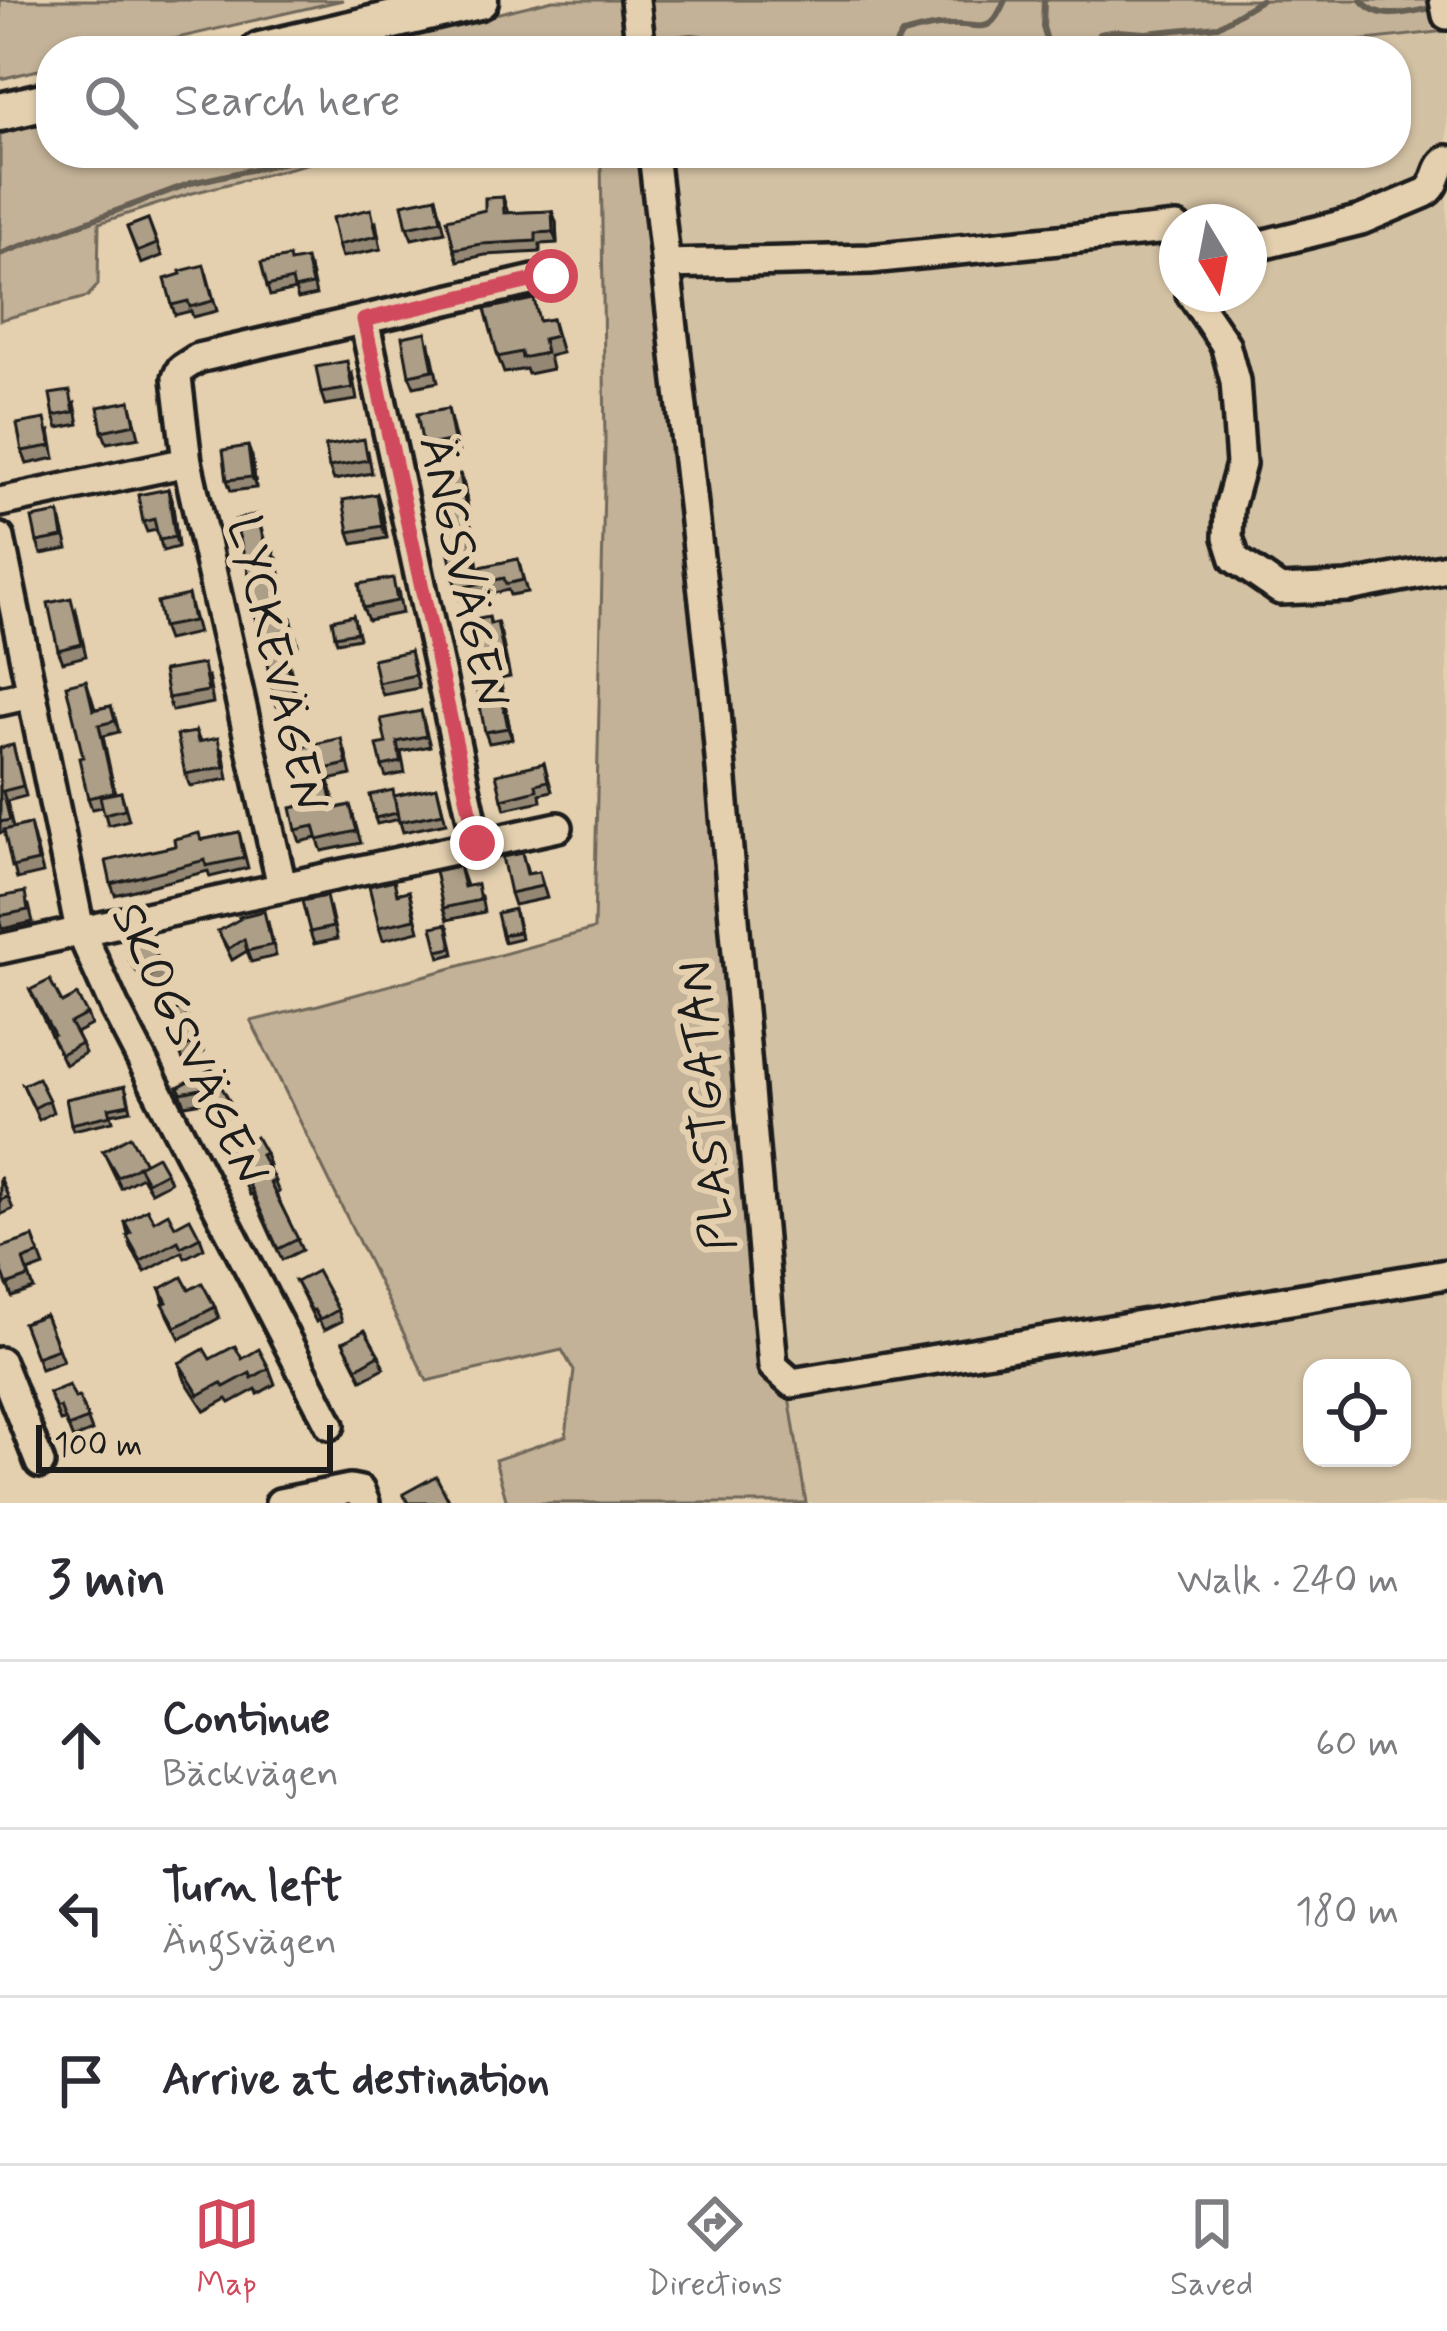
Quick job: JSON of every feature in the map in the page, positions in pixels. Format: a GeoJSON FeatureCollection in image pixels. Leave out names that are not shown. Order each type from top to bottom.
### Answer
{"type":"FeatureCollection","features":[{"type":"Feature","properties":{"kind":"main road"},"geometry":{"type":"LineString","coordinates":[[324,36],[479,0]]}},
{"type":"Feature","properties":{"kind":"main road"},"geometry":{"type":"LineString","coordinates":[[0,112],[36,104]]}},
{"type":"Feature","properties":{"kind":"street"},"geometry":{"type":"LineString","coordinates":[[635,0],[639,36]]}},
{"type":"Feature","properties":{"kind":"street"},"geometry":{"type":"LineString","coordinates":[[1444,0],[1447,13]]}},
{"type":"Feature","properties":{"kind":"street"},"geometry":{"type":"LineString","coordinates":[[1267,244],[1361,220],[1425,193],[1447,160]]}},
{"type":"Feature","properties":{"kind":"street","name":"PLASTGATAN"},"geometry":{"type":"LineString","coordinates":[[655,168],[714,689],[773,1366],[792,1383],[1447,1274]]}},
{"type":"Feature","properties":{"kind":"street"},"geometry":{"type":"LineString","coordinates":[[666,264],[870,259],[1159,236]]}},
{"type":"Feature","properties":{"kind":"street"},"geometry":{"type":"LineString","coordinates":[[364,320],[551,276]]}},
{"type":"Feature","properties":{"kind":"street"},"geometry":{"type":"LineString","coordinates":[[1203,312],[1225,344],[1235,381],[1241,464],[1229,508],[1228,537],[1234,559],[1280,590],[1348,586],[1447,568]]}},
{"type":"Feature","properties":{"kind":"street","name":"LYCKEVÄGEN"},"geometry":{"type":"LineString","coordinates":[[282,886],[187,462],[177,378],[187,363],[198,358],[364,320]]}},
{"type":"Feature","properties":{"kind":"street","name":"ÄNGSVÄGEN"},"geometry":{"type":"LineString","coordinates":[[364,320],[477,843]]}},
{"type":"Feature","properties":{"kind":"street"},"geometry":{"type":"LineString","coordinates":[[0,502],[187,462]]}},
{"type":"Feature","properties":{"kind":"street","name":"SKOGSVÄGEN"},"geometry":{"type":"LineString","coordinates":[[0,538],[80,930],[134,1046],[330,1425]]}},
{"type":"Feature","properties":{"kind":"street"},"geometry":{"type":"LineString","coordinates":[[0,701],[31,694]]}},
{"type":"Feature","properties":{"kind":"street"},"geometry":{"type":"LineString","coordinates":[[0,949],[558,827]]}},
{"type":"Feature","properties":{"kind":"street"},"geometry":{"type":"LineString","coordinates":[[0,1362],[40,1463]]}},
{"type":"Feature","properties":{"kind":"street"},"geometry":{"type":"LineString","coordinates":[[280,1503],[350,1489],[362,1497]]}},
{"type":"Feature","properties":{"kind":"shaded area"},"geometry":{"type":"Polygon","coordinates":[[[0,0],[343,0],[186,36],[36,36],[36,71],[0,79],[0,0]]]}},
{"type":"Feature","properties":{"kind":"shaded area"},"geometry":{"type":"Polygon","coordinates":[[[553,0],[1447,0],[1447,31],[1402,36],[404,36],[553,0]]]}},
{"type":"Feature","properties":{"kind":"shaded area"},"geometry":{"type":"Polygon","coordinates":[[[1447,31],[1447,1503],[806,1503],[789,1396],[766,1366],[646,168],[1411,168],[1411,36],[1402,36],[1447,31]]]}},
{"type":"Feature","properties":{"kind":"shaded area"},"geometry":{"type":"Polygon","coordinates":[[[36,125],[36,168],[290,168],[99,223],[98,285],[87,297],[0,320],[0,134],[36,125]]]}},
{"type":"Feature","properties":{"kind":"shaded area"},"geometry":{"type":"Polygon","coordinates":[[[601,168],[646,168],[766,1365],[789,1396],[806,1503],[507,1503],[495,1460],[566,1436],[574,1371],[562,1350],[427,1381],[251,1021],[594,929],[605,441],[601,168]]]}},
{"type":"Feature","properties":{"kind":"building"},"geometry":{"type":"Polygon","coordinates":[[[436,197],[441,220],[407,227],[402,204],[436,197]]]}},
{"type":"Feature","properties":{"kind":"building"},"geometry":{"type":"Polygon","coordinates":[[[503,197],[504,213],[552,211],[553,232],[536,233],[536,241],[454,249],[447,219],[485,210],[485,198],[503,197]]]}},
{"type":"Feature","properties":{"kind":"building"},"geometry":{"type":"Polygon","coordinates":[[[371,209],[377,236],[338,245],[332,218],[371,209]]]}},
{"type":"Feature","properties":{"kind":"building"},"geometry":{"type":"Polygon","coordinates":[[[148,219],[157,244],[137,252],[127,227],[148,219]]]}},
{"type":"Feature","properties":{"kind":"building"},"geometry":{"type":"Polygon","coordinates":[[[289,257],[290,262],[306,259],[312,285],[294,289],[292,280],[267,286],[261,263],[289,257]]]}},
{"type":"Feature","properties":{"kind":"building"},"geometry":{"type":"Polygon","coordinates":[[[204,265],[213,301],[190,307],[188,301],[172,305],[165,279],[204,265]]]}},
{"type":"Feature","properties":{"kind":"building"},"geometry":{"type":"Polygon","coordinates":[[[534,299],[539,321],[552,319],[556,336],[543,339],[546,353],[498,357],[485,309],[534,299]]]}},
{"type":"Feature","properties":{"kind":"building"},"geometry":{"type":"Polygon","coordinates":[[[426,332],[433,370],[409,375],[402,337],[426,332]]]}},
{"type":"Feature","properties":{"kind":"building"},"geometry":{"type":"Polygon","coordinates":[[[347,361],[352,388],[321,393],[316,367],[347,361]]]}},
{"type":"Feature","properties":{"kind":"building"},"geometry":{"type":"Polygon","coordinates":[[[70,391],[74,412],[54,416],[50,394],[70,391]]]}},
{"type":"Feature","properties":{"kind":"building"},"geometry":{"type":"Polygon","coordinates":[[[130,401],[135,424],[102,431],[98,407],[130,401]]]}},
{"type":"Feature","properties":{"kind":"building"},"geometry":{"type":"Polygon","coordinates":[[[448,409],[454,440],[423,446],[417,414],[448,409]]]}},
{"type":"Feature","properties":{"kind":"building"},"geometry":{"type":"Polygon","coordinates":[[[45,419],[51,446],[22,451],[17,424],[45,419]]]}},
{"type":"Feature","properties":{"kind":"building"},"geometry":{"type":"Polygon","coordinates":[[[364,439],[368,460],[329,467],[325,446],[364,439]]]}},
{"type":"Feature","properties":{"kind":"building"},"geometry":{"type":"Polygon","coordinates":[[[248,446],[252,477],[227,480],[223,450],[248,446]]]}},
{"type":"Feature","properties":{"kind":"building"},"geometry":{"type":"Polygon","coordinates":[[[460,474],[476,568],[518,559],[523,580],[506,584],[504,578],[456,589],[434,479],[460,474]]]}},
{"type":"Feature","properties":{"kind":"building"},"geometry":{"type":"Polygon","coordinates":[[[168,489],[175,537],[159,540],[154,519],[143,522],[138,495],[168,489]]]}},
{"type":"Feature","properties":{"kind":"building"},"geometry":{"type":"Polygon","coordinates":[[[377,494],[382,526],[349,532],[343,500],[377,494]]]}},
{"type":"Feature","properties":{"kind":"building"},"geometry":{"type":"Polygon","coordinates":[[[59,513],[63,537],[37,542],[32,518],[59,513]]]}},
{"type":"Feature","properties":{"kind":"building"},"geometry":{"type":"Polygon","coordinates":[[[257,514],[266,550],[273,548],[276,563],[270,564],[282,620],[291,618],[294,634],[282,637],[293,691],[273,695],[235,520],[257,514]]]}},
{"type":"Feature","properties":{"kind":"building"},"geometry":{"type":"Polygon","coordinates":[[[393,578],[397,601],[363,608],[359,584],[393,578]]]}},
{"type":"Feature","properties":{"kind":"building"},"geometry":{"type":"Polygon","coordinates":[[[188,595],[193,621],[162,627],[157,602],[188,595]]]}},
{"type":"Feature","properties":{"kind":"building"},"geometry":{"type":"Polygon","coordinates":[[[71,598],[82,644],[58,650],[48,603],[71,598]]]}},
{"type":"Feature","properties":{"kind":"building"},"geometry":{"type":"Polygon","coordinates":[[[353,615],[357,632],[335,636],[332,620],[353,615]]]}},
{"type":"Feature","properties":{"kind":"building"},"geometry":{"type":"Polygon","coordinates":[[[489,617],[490,624],[497,622],[506,666],[496,668],[508,728],[485,732],[464,622],[489,617]]]}},
{"type":"Feature","properties":{"kind":"building"},"geometry":{"type":"Polygon","coordinates":[[[410,651],[415,675],[378,683],[373,659],[410,651]]]}},
{"type":"Feature","properties":{"kind":"building"},"geometry":{"type":"Polygon","coordinates":[[[203,664],[208,691],[168,698],[163,671],[203,664]]]}},
{"type":"Feature","properties":{"kind":"building"},"geometry":{"type":"Polygon","coordinates":[[[86,680],[93,710],[111,706],[115,721],[99,725],[114,792],[88,798],[66,685],[86,680]]]}},
{"type":"Feature","properties":{"kind":"building"},"geometry":{"type":"Polygon","coordinates":[[[421,711],[426,736],[397,742],[401,762],[382,766],[377,745],[386,743],[381,719],[421,711]]]}},
{"type":"Feature","properties":{"kind":"building"},"geometry":{"type":"Polygon","coordinates":[[[196,732],[198,742],[218,738],[224,767],[185,774],[177,735],[196,732]]]}},
{"type":"Feature","properties":{"kind":"building"},"geometry":{"type":"Polygon","coordinates":[[[341,738],[347,764],[325,769],[334,809],[350,805],[357,831],[318,840],[314,826],[296,830],[291,808],[309,804],[297,748],[341,738]]]}},
{"type":"Feature","properties":{"kind":"building"},"geometry":{"type":"Polygon","coordinates":[[[13,745],[23,786],[3,791],[10,820],[0,822],[0,748],[13,745]]]}},
{"type":"Feature","properties":{"kind":"building"},"geometry":{"type":"Polygon","coordinates":[[[544,763],[548,781],[536,784],[537,790],[502,799],[496,774],[544,763]]]}},
{"type":"Feature","properties":{"kind":"building"},"geometry":{"type":"Polygon","coordinates":[[[437,787],[443,813],[399,822],[394,796],[437,787]]]}},
{"type":"Feature","properties":{"kind":"building"},"geometry":{"type":"Polygon","coordinates":[[[393,790],[397,813],[375,818],[370,795],[393,790]]]}},
{"type":"Feature","properties":{"kind":"building"},"geometry":{"type":"Polygon","coordinates":[[[121,792],[125,809],[104,814],[100,796],[121,792]]]}},
{"type":"Feature","properties":{"kind":"building"},"geometry":{"type":"Polygon","coordinates":[[[30,824],[38,861],[12,867],[4,830],[30,824]]]}},
{"type":"Feature","properties":{"kind":"building"},"geometry":{"type":"Polygon","coordinates":[[[239,832],[244,858],[206,866],[205,860],[111,884],[106,861],[175,846],[174,839],[199,833],[201,840],[239,832]]]}},
{"type":"Feature","properties":{"kind":"building"},"geometry":{"type":"Polygon","coordinates":[[[522,853],[527,874],[539,872],[542,886],[510,893],[502,857],[522,853]]]}},
{"type":"Feature","properties":{"kind":"building"},"geometry":{"type":"Polygon","coordinates":[[[459,866],[464,887],[477,884],[480,900],[443,908],[435,871],[459,866]]]}},
{"type":"Feature","properties":{"kind":"building"},"geometry":{"type":"Polygon","coordinates":[[[394,880],[397,894],[409,891],[415,919],[379,927],[369,886],[394,880]]]}},
{"type":"Feature","properties":{"kind":"building"},"geometry":{"type":"Polygon","coordinates":[[[25,892],[28,910],[0,916],[0,897],[25,892]]]}},
{"type":"Feature","properties":{"kind":"building"},"geometry":{"type":"Polygon","coordinates":[[[326,896],[333,927],[310,932],[302,901],[326,896]]]}},
{"type":"Feature","properties":{"kind":"building"},"geometry":{"type":"Polygon","coordinates":[[[514,909],[519,932],[502,935],[497,913],[514,909]]]}},
{"type":"Feature","properties":{"kind":"building"},"geometry":{"type":"Polygon","coordinates":[[[264,911],[272,945],[247,951],[244,939],[228,949],[218,931],[239,917],[264,911]]]}},
{"type":"Feature","properties":{"kind":"building"},"geometry":{"type":"Polygon","coordinates":[[[447,924],[452,948],[438,951],[432,927],[447,924]]]}},
{"type":"Feature","properties":{"kind":"building"},"geometry":{"type":"Polygon","coordinates":[[[145,937],[164,967],[145,979],[126,948],[145,937]]]}},
{"type":"Feature","properties":{"kind":"building"},"geometry":{"type":"Polygon","coordinates":[[[50,980],[62,1003],[77,995],[87,1014],[70,1023],[81,1043],[61,1054],[30,990],[50,980]]]}},
{"type":"Feature","properties":{"kind":"building"},"geometry":{"type":"Polygon","coordinates":[[[182,1007],[200,1040],[180,1050],[163,1018],[182,1007]]]}},
{"type":"Feature","properties":{"kind":"building"},"geometry":{"type":"Polygon","coordinates":[[[212,1069],[220,1085],[181,1093],[178,1087],[212,1069]]]}},
{"type":"Feature","properties":{"kind":"building"},"geometry":{"type":"Polygon","coordinates":[[[38,1078],[49,1100],[34,1108],[23,1085],[38,1078]]]}},
{"type":"Feature","properties":{"kind":"building"},"geometry":{"type":"Polygon","coordinates":[[[125,1086],[129,1104],[109,1108],[111,1115],[71,1124],[66,1099],[125,1086]]]}},
{"type":"Feature","properties":{"kind":"building"},"geometry":{"type":"Polygon","coordinates":[[[221,1086],[230,1102],[210,1113],[201,1096],[221,1086]]]}},
{"type":"Feature","properties":{"kind":"building"},"geometry":{"type":"Polygon","coordinates":[[[130,1136],[145,1163],[118,1177],[103,1151],[130,1136]]]}},
{"type":"Feature","properties":{"kind":"building"},"geometry":{"type":"Polygon","coordinates":[[[256,1137],[275,1181],[270,1183],[298,1239],[278,1249],[229,1150],[256,1137]]]}},
{"type":"Feature","properties":{"kind":"building"},"geometry":{"type":"Polygon","coordinates":[[[157,1156],[166,1172],[147,1182],[138,1166],[157,1156]]]}},
{"type":"Feature","properties":{"kind":"building"},"geometry":{"type":"Polygon","coordinates":[[[0,1177],[8,1197],[0,1200],[0,1177]]]}},
{"type":"Feature","properties":{"kind":"building"},"geometry":{"type":"Polygon","coordinates":[[[147,1209],[154,1221],[168,1213],[175,1226],[190,1218],[200,1237],[181,1247],[178,1241],[141,1261],[125,1222],[147,1209]]]}},
{"type":"Feature","properties":{"kind":"building"},"geometry":{"type":"Polygon","coordinates":[[[33,1237],[39,1254],[23,1260],[29,1277],[7,1285],[0,1248],[33,1237]]]}},
{"type":"Feature","properties":{"kind":"building"},"geometry":{"type":"Polygon","coordinates":[[[317,1271],[338,1310],[320,1320],[296,1282],[317,1271]]]}},
{"type":"Feature","properties":{"kind":"building"},"geometry":{"type":"Polygon","coordinates":[[[182,1277],[189,1290],[202,1283],[215,1307],[176,1327],[160,1289],[182,1277]]]}},
{"type":"Feature","properties":{"kind":"building"},"geometry":{"type":"Polygon","coordinates":[[[45,1315],[58,1349],[36,1357],[23,1323],[45,1315]]]}},
{"type":"Feature","properties":{"kind":"building"},"geometry":{"type":"Polygon","coordinates":[[[365,1330],[379,1355],[357,1368],[343,1342],[365,1330]]]}},
{"type":"Feature","properties":{"kind":"building"},"geometry":{"type":"Polygon","coordinates":[[[235,1346],[242,1359],[259,1349],[269,1368],[199,1395],[179,1363],[204,1349],[210,1359],[235,1346]]]}},
{"type":"Feature","properties":{"kind":"building"},"geometry":{"type":"Polygon","coordinates":[[[69,1385],[88,1419],[68,1427],[49,1393],[69,1385]]]}},
{"type":"Feature","properties":{"kind":"building"},"geometry":{"type":"Polygon","coordinates":[[[436,1476],[450,1503],[408,1503],[403,1494],[436,1476]]]}},
{"type":"Feature","properties":{"kind":"waterway"},"geometry":{"type":"LineString","coordinates":[[901,36],[938,26],[989,24],[1005,0]]}},
{"type":"Feature","properties":{"kind":"waterway"},"geometry":{"type":"LineString","coordinates":[[1044,0],[1046,36]]}},
{"type":"Feature","properties":{"kind":"waterway"},"geometry":{"type":"LineString","coordinates":[[1098,36],[1218,26],[1261,0]]}},
{"type":"Feature","properties":{"kind":"waterway"},"geometry":{"type":"LineString","coordinates":[[1361,0],[1387,14],[1438,7]]}},
{"type":"Feature","properties":{"kind":"waterway"},"geometry":{"type":"LineString","coordinates":[[0,254],[191,183],[259,168]]}},
{"type":"Feature","properties":{"kind":"route"},"geometry":{"type":"LineString","coordinates":[[477,843],[364,320],[551,276]]}}]}
